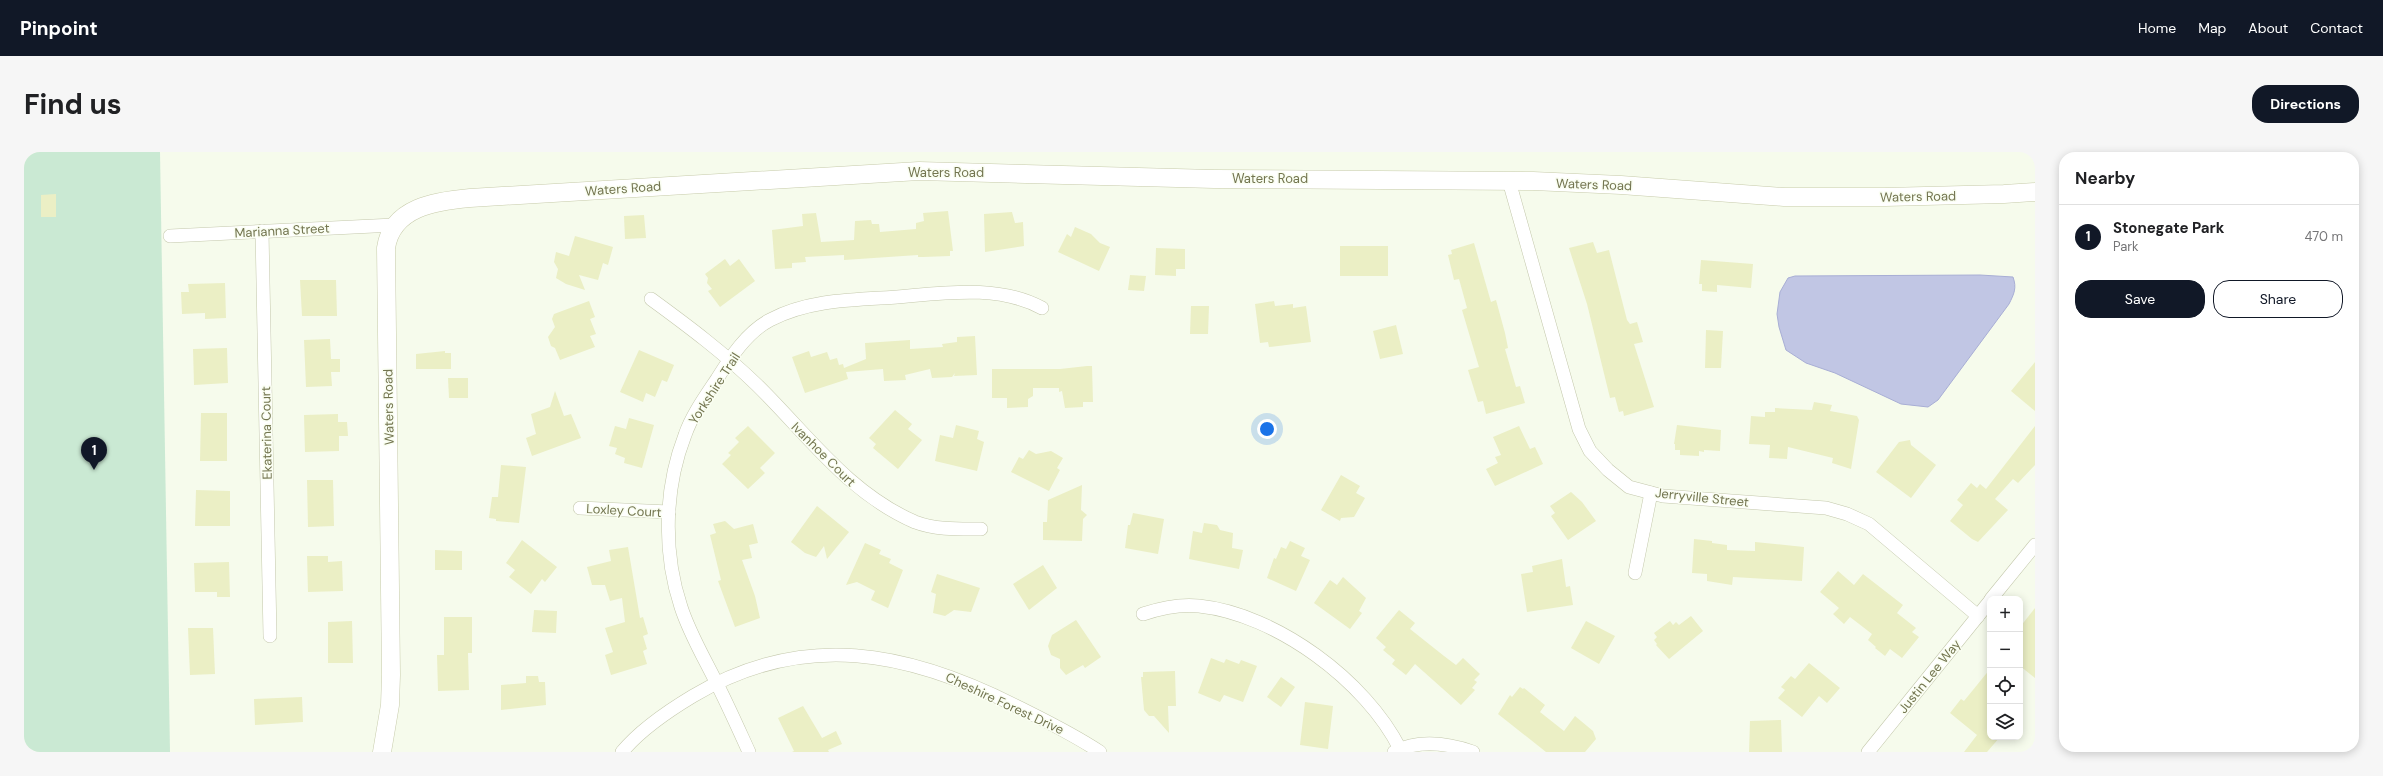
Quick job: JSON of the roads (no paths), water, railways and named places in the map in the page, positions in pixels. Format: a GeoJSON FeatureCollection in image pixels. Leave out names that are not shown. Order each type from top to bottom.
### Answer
{"type":"FeatureCollection","features":[{"type":"Feature","properties":{"kind":"street","name":"Waters Road"},"geometry":{"type":"LineString","coordinates":[[382,752],[390,705],[391,675],[386,248],[387,239],[394,225],[408,213],[420,207],[454,199],[870,172],[919,171],[1214,179],[1508,181],[1621,184],[1784,197],[1885,197],[2035,192]]}},
{"type":"Feature","properties":{"kind":"street","name":"Jerryville Street"},"geometry":{"type":"LineString","coordinates":[[1508,181],[1579,430],[1590,451],[1608,470],[1629,487],[1663,496],[1826,508],[1847,514],[1869,524],[1978,616]]}},
{"type":"Feature","properties":{"kind":"street","name":"Marianna Street"},"geometry":{"type":"LineString","coordinates":[[170,236],[394,225]]}},
{"type":"Feature","properties":{"kind":"street","name":"Ekaterina Court"},"geometry":{"type":"LineString","coordinates":[[262,231],[270,636]]}},
{"type":"Feature","properties":{"kind":"street","name":"Yorkshire Trail"},"geometry":{"type":"LineString","coordinates":[[749,752],[681,608],[673,572],[669,512],[671,490],[684,436],[695,413],[730,360],[750,335],[768,321],[788,311],[810,305],[877,298],[984,292],[1008,294],[1026,299],[1042,308]]}},
{"type":"Feature","properties":{"kind":"street","name":"Ivanhoe Court"},"geometry":{"type":"LineString","coordinates":[[651,299],[730,360],[762,390],[825,458],[877,501],[916,522],[938,527],[981,529]]}},
{"type":"Feature","properties":{"kind":"street"},"geometry":{"type":"LineString","coordinates":[[1635,573],[1651,493]]}},
{"type":"Feature","properties":{"kind":"street","name":"Loxley Court"},"geometry":{"type":"LineString","coordinates":[[580,508],[669,512]]}},
{"type":"Feature","properties":{"kind":"street","name":"Justin Lee Way"},"geometry":{"type":"LineString","coordinates":[[1994,596],[2035,545]]}},
{"type":"Feature","properties":{"kind":"street","name":"Justin Lee Way"},"geometry":{"type":"LineString","coordinates":[[1868,752],[1987,605]]}},
{"type":"Feature","properties":{"kind":"street"},"geometry":{"type":"LineString","coordinates":[[1143,614],[1178,606],[1198,606],[1218,609],[1279,632],[1349,681],[1378,713],[1396,750],[1439,744],[1473,752]]}},
{"type":"Feature","properties":{"kind":"street","name":"Cheshire Forest Drive"},"geometry":{"type":"LineString","coordinates":[[622,752],[644,730],[660,718],[716,682],[736,673],[769,663],[806,657],[852,655],[908,663],[964,681],[1075,735],[1100,752]]}},
{"type":"Feature","properties":{"kind":"water"},"geometry":{"type":"Polygon","coordinates":[[[1980,275],[2013,277],[2015,288],[2012,297],[2009,304],[1938,400],[1928,407],[1901,404],[1835,373],[1806,363],[1786,350],[1779,327],[1777,314],[1780,292],[1788,278],[1795,276],[1980,275]]]}},
{"type":"Feature","properties":{"kind":"place","name":"Stonegate Park"},"geometry":{"type":"Point","coordinates":[94,470]}}]}
